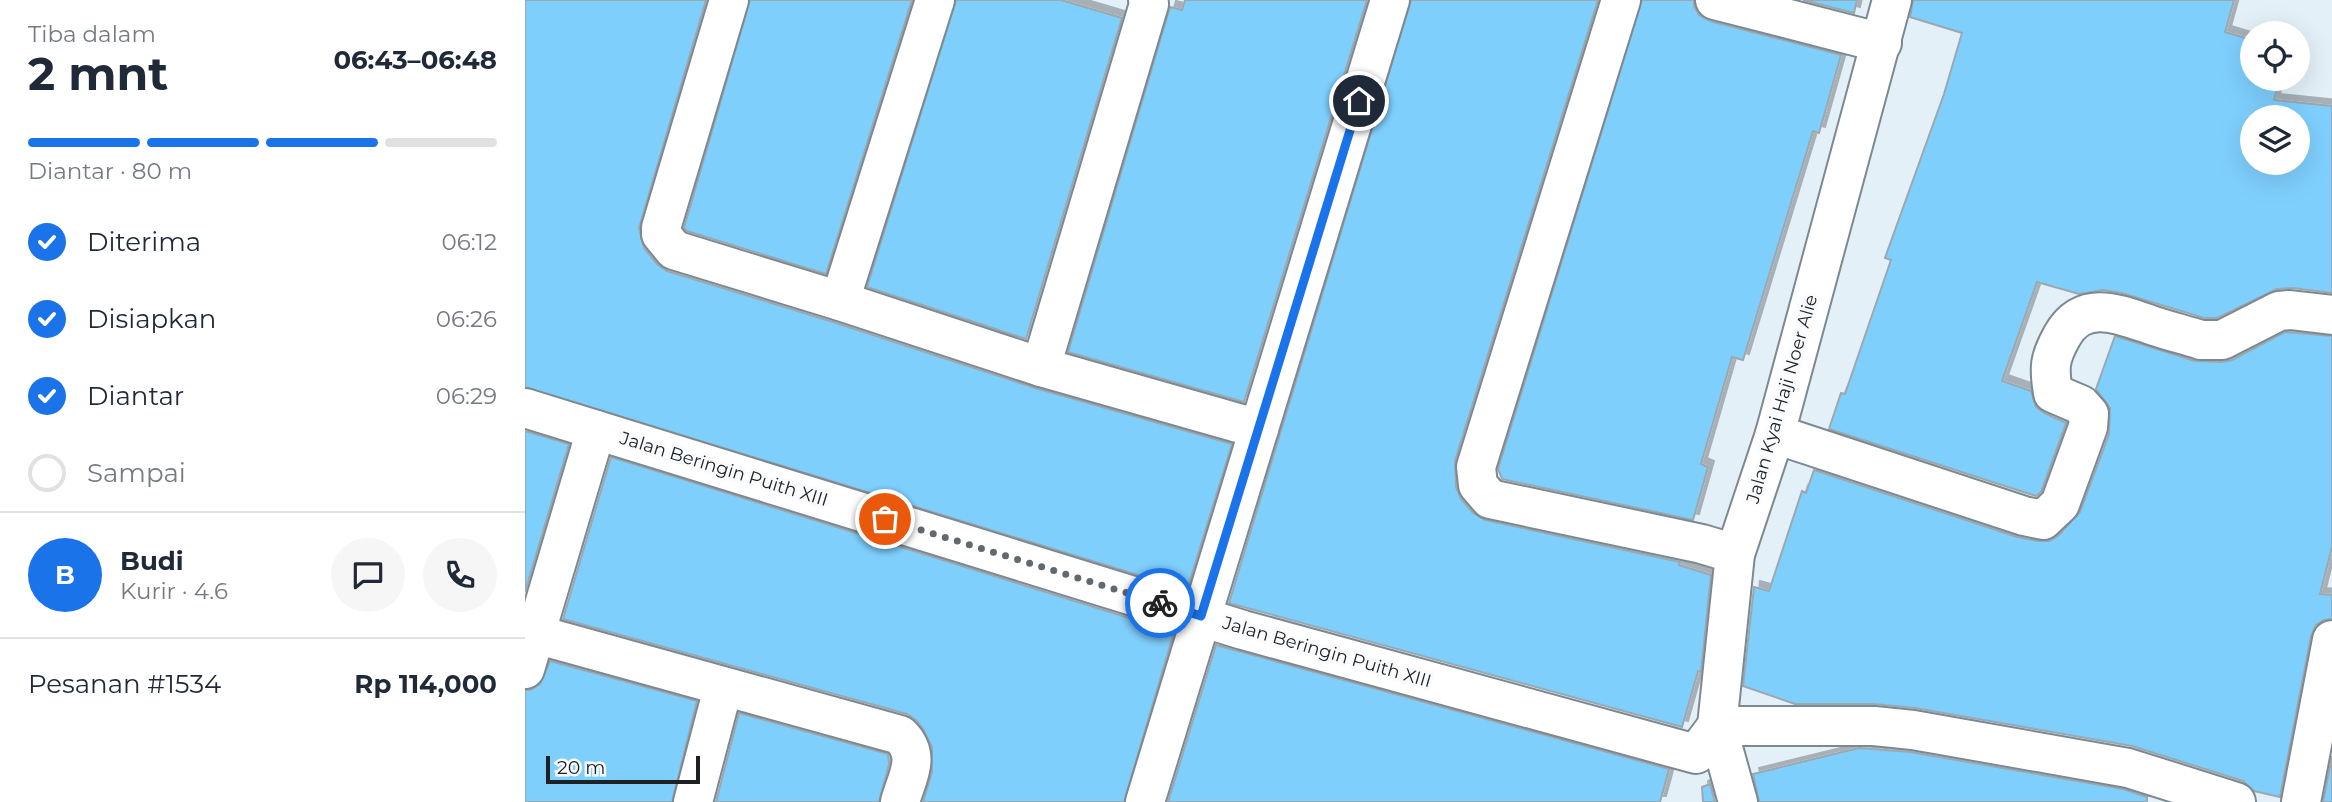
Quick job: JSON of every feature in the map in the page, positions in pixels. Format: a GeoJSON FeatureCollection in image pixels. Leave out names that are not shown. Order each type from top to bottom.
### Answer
{"type":"FeatureCollection","features":[{"type":"Feature","properties":{"kind":"street"},"geometry":{"type":"LineString","coordinates":[[729,0],[661,234],[674,250],[841,301],[1041,367],[1259,429]]}},
{"type":"Feature","properties":{"kind":"street"},"geometry":{"type":"LineString","coordinates":[[841,301],[936,0]]}},
{"type":"Feature","properties":{"kind":"street"},"geometry":{"type":"LineString","coordinates":[[1041,367],[1148,0]]}},
{"type":"Feature","properties":{"kind":"street"},"geometry":{"type":"LineString","coordinates":[[1145,802],[1390,0]]}},
{"type":"Feature","properties":{"kind":"street"},"geometry":{"type":"LineString","coordinates":[[1621,0],[1476,467],[1478,485],[1490,499],[1702,544],[1735,554]]}},
{"type":"Feature","properties":{"kind":"street"},"geometry":{"type":"LineString","coordinates":[[1715,0],[1882,44]]}},
{"type":"Feature","properties":{"kind":"street","name":"Jalan Kyai Haji Noer Alie"},"geometry":{"type":"LineString","coordinates":[[1738,802],[1717,726],[1735,554],[1775,434],[1892,0]]}},
{"type":"Feature","properties":{"kind":"street"},"geometry":{"type":"LineString","coordinates":[[1775,434],[2011,512],[2043,520],[2060,504],[2088,427],[2089,414],[2081,405],[2053,393],[2050,367],[2052,354],[2065,331],[2078,319],[2088,313],[2110,312],[2212,342],[2222,340],[2279,311],[2332,316]]}},
{"type":"Feature","properties":{"kind":"street","name":"Jalan Beringin Puith XIII"},"geometry":{"type":"LineString","coordinates":[[525,408],[1243,630],[1696,754],[1717,726]]}},
{"type":"Feature","properties":{"kind":"street"},"geometry":{"type":"LineString","coordinates":[[596,430],[530,651],[723,688],[900,735],[908,743],[913,758],[899,802]]}},
{"type":"Feature","properties":{"kind":"street"},"geometry":{"type":"LineString","coordinates":[[2301,802],[2332,639]]}},
{"type":"Feature","properties":{"kind":"street"},"geometry":{"type":"LineString","coordinates":[[693,802],[723,688]]}},
{"type":"Feature","properties":{"kind":"street"},"geometry":{"type":"LineString","coordinates":[[1717,726],[1874,726],[1913,730],[2121,767],[2236,802]]}},
{"type":"Feature","properties":{"kind":"building"},"geometry":{"type":"Polygon","coordinates":[[[525,0],[706,0],[639,228],[644,248],[657,264],[667,271],[1035,388],[1232,444],[1187,590],[525,387],[525,0]]]}},
{"type":"Feature","properties":{"kind":"building"},"geometry":{"type":"Polygon","coordinates":[[[750,0],[912,0],[826,274],[684,228],[750,0]]]}},
{"type":"Feature","properties":{"kind":"building"},"geometry":{"type":"Polygon","coordinates":[[[956,0],[1061,0],[1122,18],[1026,339],[867,287],[956,0]]]}},
{"type":"Feature","properties":{"kind":"building"},"geometry":{"type":"Polygon","coordinates":[[[1185,0],[1367,0],[1244,402],[1068,352],[1170,7],[1182,10],[1185,0]]]}},
{"type":"Feature","properties":{"kind":"building"},"geometry":{"type":"Polygon","coordinates":[[[1411,0],[1598,0],[1455,461],[1456,487],[1461,499],[1473,513],[1485,520],[1680,562],[1679,565],[1711,575],[1701,672],[1698,671],[1682,727],[1229,603],[1411,0]]]}},
{"type":"Feature","properties":{"kind":"building"},"geometry":{"type":"Polygon","coordinates":[[[1642,0],[1694,0],[1699,15],[1710,21],[1841,55],[1819,133],[1813,131],[1743,360],[1732,357],[1701,464],[1708,467],[1693,520],[1502,479],[1498,469],[1642,0]]]}},
{"type":"Feature","properties":{"kind":"building"},"geometry":{"type":"Polygon","coordinates":[[[1803,0],[1857,0],[1854,13],[1803,0]]]}},
{"type":"Feature","properties":{"kind":"building"},"geometry":{"type":"Polygon","coordinates":[[[1913,0],[2234,0],[2225,32],[2240,36],[2240,91],[2277,91],[2274,100],[2332,106],[2332,293],[2293,288],[2277,289],[2217,318],[2204,318],[2122,293],[2103,290],[2079,294],[2037,282],[2002,381],[2031,391],[2036,407],[2066,423],[2041,492],[2036,496],[1829,429],[1841,393],[1845,394],[1891,260],[1885,258],[1944,94],[1962,33],[1910,17],[1913,0]]]}},
{"type":"Feature","properties":{"kind":"building"},"geometry":{"type":"Polygon","coordinates":[[[2285,332],[2332,336],[2332,547],[2320,594],[2332,595],[2332,619],[2316,625],[2311,636],[2280,797],[2254,791],[2243,781],[2132,746],[1915,708],[1874,704],[1795,704],[1743,686],[1754,587],[1769,591],[1802,491],[1806,493],[1814,470],[2017,537],[2049,541],[2058,536],[2080,512],[2109,434],[2110,408],[2096,389],[2115,336],[2195,361],[2222,362],[2232,360],[2285,332]]]}},
{"type":"Feature","properties":{"kind":"building"},"geometry":{"type":"Polygon","coordinates":[[[525,431],[569,444],[525,592],[525,431]]]}},
{"type":"Feature","properties":{"kind":"building"},"geometry":{"type":"Polygon","coordinates":[[[611,457],[1174,632],[1124,802],[923,802],[932,772],[932,747],[923,729],[907,714],[563,619],[611,457]]]}},
{"type":"Feature","properties":{"kind":"building"},"geometry":{"type":"Polygon","coordinates":[[[1216,645],[1669,769],[1660,802],[1168,802],[1216,645]]]}},
{"type":"Feature","properties":{"kind":"building"},"geometry":{"type":"Polygon","coordinates":[[[550,661],[697,701],[672,802],[525,802],[525,690],[531,690],[540,684],[550,661]]]}},
{"type":"Feature","properties":{"kind":"building"},"geometry":{"type":"Polygon","coordinates":[[[739,713],[888,754],[889,764],[879,802],[716,802],[739,713]]]}},
{"type":"Feature","properties":{"kind":"building"},"geometry":{"type":"Polygon","coordinates":[[[1859,748],[1910,752],[2123,789],[2147,797],[2147,802],[1759,802],[1753,774],[1859,748]]]}},
{"type":"Feature","properties":{"kind":"building"},"geometry":{"type":"Polygon","coordinates":[[[2332,756],[2332,802],[2323,802],[2332,756]]]}},
{"type":"Feature","properties":{"kind":"building"},"geometry":{"type":"Polygon","coordinates":[[[1710,784],[1715,802],[1703,802],[1702,787],[1710,784]]]}},
{"type":"Feature","properties":{"kind":"way so far"},"geometry":{"type":"LineString","coordinates":[[885,519],[1160,603]]}},
{"type":"Feature","properties":{"kind":"route"},"geometry":{"type":"LineString","coordinates":[[1160,603],[1201,616],[1359,101]]}}]}
